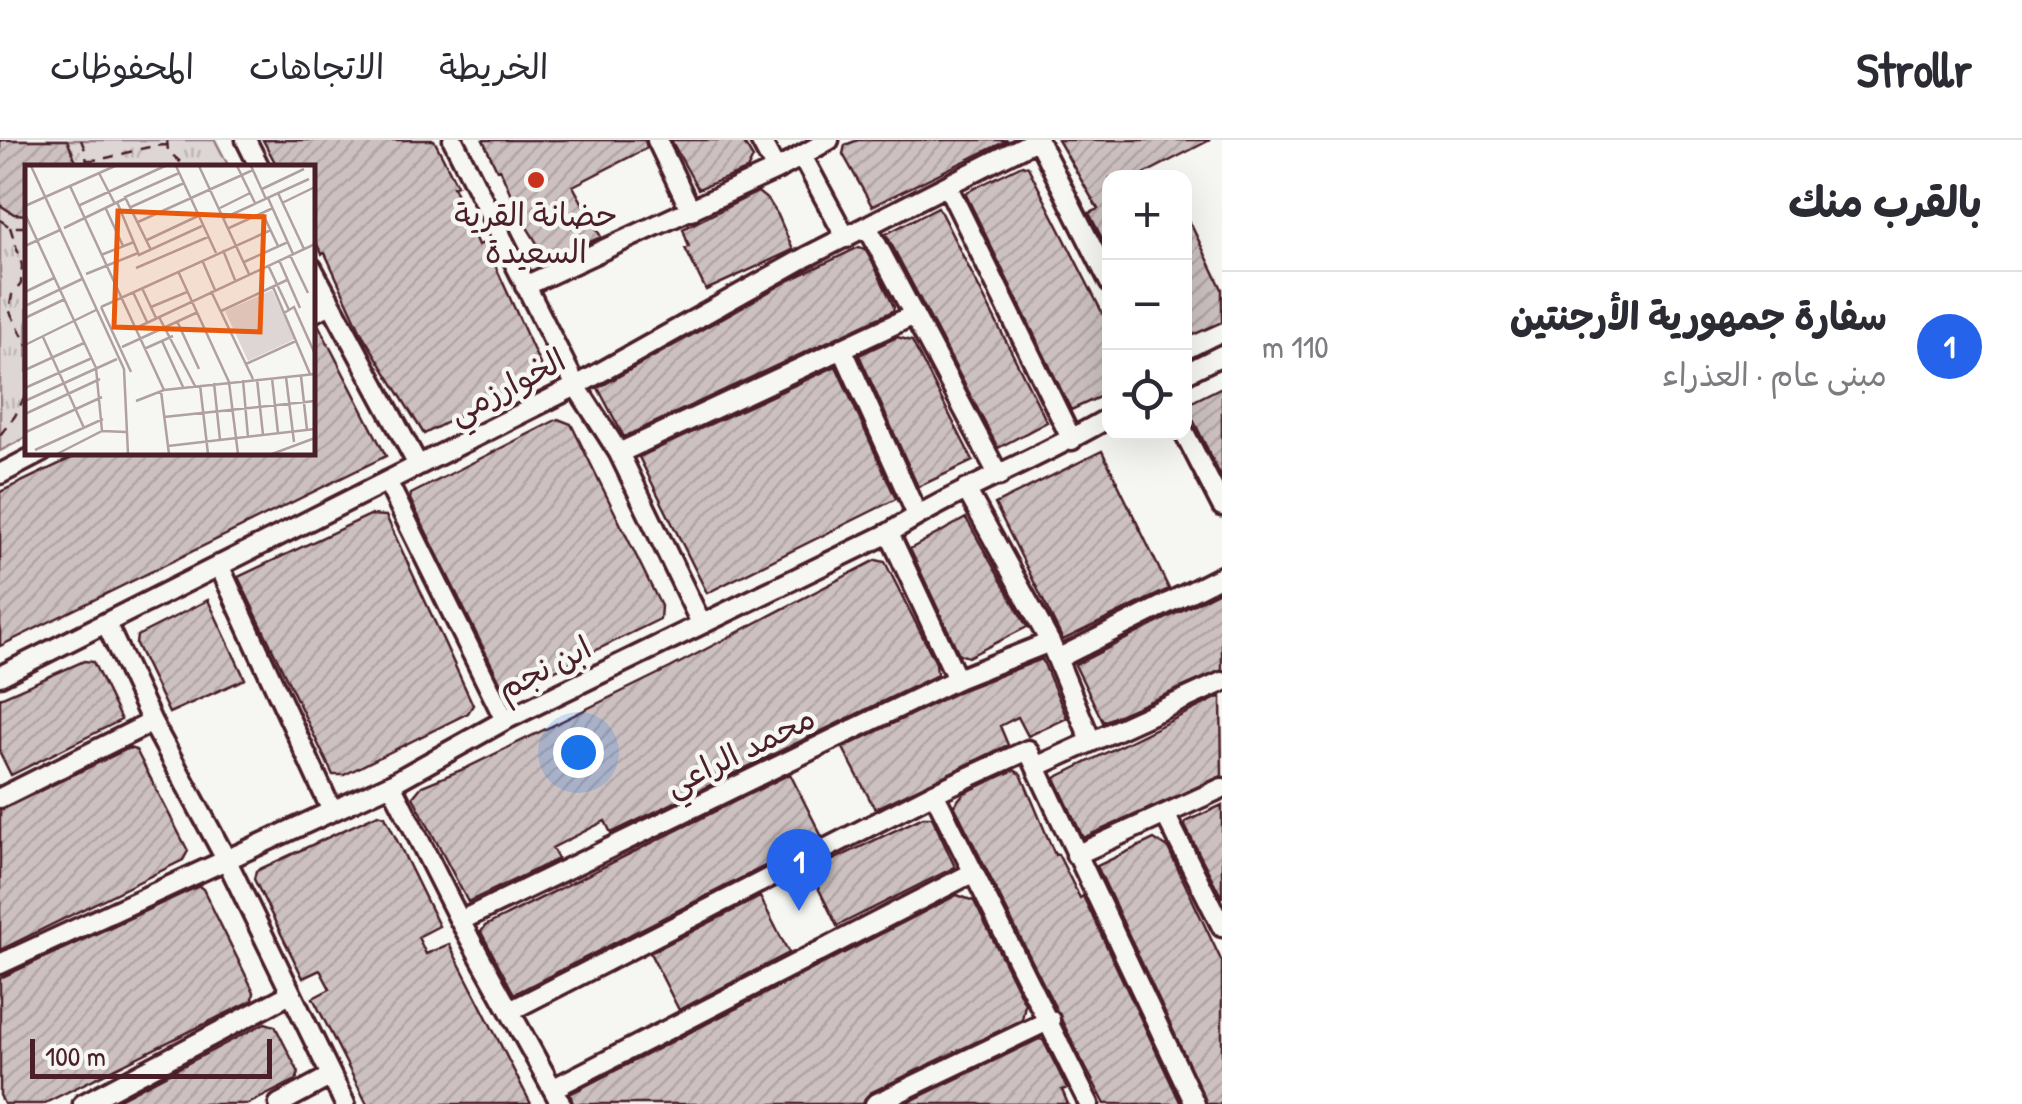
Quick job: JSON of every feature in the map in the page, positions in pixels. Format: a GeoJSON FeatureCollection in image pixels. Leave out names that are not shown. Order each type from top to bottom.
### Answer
{"type":"FeatureCollection","features":[{"type":"Feature","properties":{"kind":"street"},"geometry":{"type":"LineString","coordinates":[[246,140],[258,165]]}},
{"type":"Feature","properties":{"kind":"street"},"geometry":{"type":"LineString","coordinates":[[453,140],[576,386],[619,453],[701,623]]}},
{"type":"Feature","properties":{"kind":"street"},"geometry":{"type":"LineString","coordinates":[[657,140],[691,210]]}},
{"type":"Feature","properties":{"kind":"street"},"geometry":{"type":"LineString","coordinates":[[760,140],[776,170]]}},
{"type":"Feature","properties":{"kind":"street"},"geometry":{"type":"LineString","coordinates":[[776,170],[830,140]]}},
{"type":"Feature","properties":{"kind":"street"},"geometry":{"type":"LineString","coordinates":[[1037,140],[1102,267]]}},
{"type":"Feature","properties":{"kind":"street","name":"الخوارزمي"},"geometry":{"type":"LineString","coordinates":[[0,676],[576,386],[806,257],[1037,140]]}},
{"type":"Feature","properties":{"kind":"street"},"geometry":{"type":"LineString","coordinates":[[525,286],[802,156],[846,238]]}},
{"type":"Feature","properties":{"kind":"street"},"geometry":{"type":"LineString","coordinates":[[948,188],[1072,440]]}},
{"type":"Feature","properties":{"kind":"street"},"geometry":{"type":"LineString","coordinates":[[868,228],[998,476]]}},
{"type":"Feature","properties":{"kind":"street"},"geometry":{"type":"LineString","coordinates":[[315,274],[418,466]]}},
{"type":"Feature","properties":{"kind":"street"},"geometry":{"type":"LineString","coordinates":[[315,312],[331,304]]}},
{"type":"Feature","properties":{"kind":"street"},"geometry":{"type":"LineString","coordinates":[[619,453],[914,315]]}},
{"type":"Feature","properties":{"kind":"street"},"geometry":{"type":"LineString","coordinates":[[842,348],[918,515]]}},
{"type":"Feature","properties":{"kind":"street"},"geometry":{"type":"LineString","coordinates":[[1192,370],[1222,355]]}},
{"type":"Feature","properties":{"kind":"street","name":"ابن نجم"},"geometry":{"type":"LineString","coordinates":[[0,964],[392,784],[505,720],[889,533],[1102,422]]}},
{"type":"Feature","properties":{"kind":"street"},"geometry":{"type":"LineString","coordinates":[[1188,440],[1222,506]]}},
{"type":"Feature","properties":{"kind":"street"},"geometry":{"type":"LineString","coordinates":[[0,474],[36,455]]}},
{"type":"Feature","properties":{"kind":"street"},"geometry":{"type":"LineString","coordinates":[[387,481],[505,720]]}},
{"type":"Feature","properties":{"kind":"street"},"geometry":{"type":"LineString","coordinates":[[966,490],[1054,650],[1090,741]]}},
{"type":"Feature","properties":{"kind":"street"},"geometry":{"type":"LineString","coordinates":[[889,533],[957,679]]}},
{"type":"Feature","properties":{"kind":"street"},"geometry":{"type":"LineString","coordinates":[[220,565],[332,812]]}},
{"type":"Feature","properties":{"kind":"street","name":"محمد الراعي"},"geometry":{"type":"LineString","coordinates":[[460,922],[957,679],[1054,650],[1222,576]]}},
{"type":"Feature","properties":{"kind":"street"},"geometry":{"type":"LineString","coordinates":[[106,623],[345,1104]]}},
{"type":"Feature","properties":{"kind":"street"},"geometry":{"type":"LineString","coordinates":[[510,1010],[934,793],[1090,741],[1222,682]]}},
{"type":"Feature","properties":{"kind":"street"},"geometry":{"type":"LineString","coordinates":[[0,798],[152,722]]}},
{"type":"Feature","properties":{"kind":"street"},"geometry":{"type":"LineString","coordinates":[[1033,758],[1195,1104]]}},
{"type":"Feature","properties":{"kind":"street"},"geometry":{"type":"LineString","coordinates":[[392,784],[460,922],[558,1096],[972,873]]}},
{"type":"Feature","properties":{"kind":"street"},"geometry":{"type":"LineString","coordinates":[[1076,855],[1222,788]]}},
{"type":"Feature","properties":{"kind":"street"},"geometry":{"type":"LineString","coordinates":[[934,793],[1089,1104]]}},
{"type":"Feature","properties":{"kind":"street"},"geometry":{"type":"LineString","coordinates":[[1166,814],[1222,926]]}},
{"type":"Feature","properties":{"kind":"street"},"geometry":{"type":"LineString","coordinates":[[82,1104],[290,994]]}},
{"type":"Feature","properties":{"kind":"street"},"geometry":{"type":"LineString","coordinates":[[875,1104],[1050,1020]]}},
{"type":"Feature","properties":{"kind":"street"},"geometry":{"type":"LineString","coordinates":[[279,1104],[331,1076]]}},
{"type":"Feature","properties":{"kind":"path"},"geometry":{"type":"LineString","coordinates":[[81,140],[87,165]]}},
{"type":"Feature","properties":{"kind":"path"},"geometry":{"type":"LineString","coordinates":[[87,160],[102,160],[168,143],[168,151],[184,165]]}},
{"type":"Feature","properties":{"kind":"path"},"geometry":{"type":"LineString","coordinates":[[0,220],[10,227],[22,265],[21,284],[12,296],[9,310],[25,340]]}},
{"type":"Feature","properties":{"kind":"path"},"geometry":{"type":"LineString","coordinates":[[10,227],[25,226]]}},
{"type":"Feature","properties":{"kind":"path"},"geometry":{"type":"LineString","coordinates":[[0,435],[25,396]]}},
{"type":"Feature","properties":{"kind":"green space"},"geometry":{"type":"Polygon","coordinates":[[[0,140],[215,140],[228,165],[25,165],[25,438],[0,451],[0,140]]]}},
{"type":"Feature","properties":{"kind":"building"},"geometry":{"type":"Polygon","coordinates":[[[0,140],[67,140],[78,165],[25,165],[25,215],[14,214],[0,205],[0,140]]]}},
{"type":"Feature","properties":{"kind":"building"},"geometry":{"type":"Polygon","coordinates":[[[263,140],[434,140],[457,185],[453,186],[478,245],[485,243],[544,373],[476,402],[478,406],[424,434],[362,334],[325,253],[315,241],[315,165],[276,165],[263,140]]]}},
{"type":"Feature","properties":{"kind":"building"},"geometry":{"type":"Polygon","coordinates":[[[483,140],[645,140],[647,148],[573,186],[601,237],[548,261],[520,216],[483,140]]]}},
{"type":"Feature","properties":{"kind":"building"},"geometry":{"type":"Polygon","coordinates":[[[671,140],[742,140],[753,158],[747,170],[698,189],[671,140]]]}},
{"type":"Feature","properties":{"kind":"building"},"geometry":{"type":"Polygon","coordinates":[[[858,140],[1008,140],[872,206],[843,154],[845,145],[858,140]]]}},
{"type":"Feature","properties":{"kind":"building"},"geometry":{"type":"Polygon","coordinates":[[[1058,140],[1210,140],[1152,170],[1102,170],[1102,238],[1089,213],[1098,209],[1058,140]]]}},
{"type":"Feature","properties":{"kind":"building"},"geometry":{"type":"Polygon","coordinates":[[[1022,165],[1028,167],[1102,312],[1102,396],[1071,410],[965,193],[1022,165]]]}},
{"type":"Feature","properties":{"kind":"building"},"geometry":{"type":"Polygon","coordinates":[[[758,192],[778,215],[793,250],[706,290],[685,248],[689,247],[683,229],[758,192]]]}},
{"type":"Feature","properties":{"kind":"building"},"geometry":{"type":"Polygon","coordinates":[[[938,207],[1047,422],[998,448],[886,234],[938,207]]]}},
{"type":"Feature","properties":{"kind":"building"},"geometry":{"type":"Polygon","coordinates":[[[1192,227],[1222,289],[1222,322],[1192,335],[1192,227]]]}},
{"type":"Feature","properties":{"kind":"building"},"geometry":{"type":"Polygon","coordinates":[[[859,247],[865,249],[875,267],[893,311],[624,437],[598,388],[790,280],[859,247]]]}},
{"type":"Feature","properties":{"kind":"building"},"geometry":{"type":"Polygon","coordinates":[[[315,324],[386,456],[0,646],[0,492],[78,455],[315,455],[315,324]]]}},
{"type":"Feature","properties":{"kind":"building"},"geometry":{"type":"Polygon","coordinates":[[[897,337],[912,341],[973,461],[918,487],[859,355],[897,337]]]}},
{"type":"Feature","properties":{"kind":"building"},"geometry":{"type":"Polygon","coordinates":[[[836,366],[896,499],[707,593],[639,457],[836,366]]]}},
{"type":"Feature","properties":{"kind":"building"},"geometry":{"type":"Polygon","coordinates":[[[1222,387],[1222,479],[1192,417],[1192,402],[1222,387]]]}},
{"type":"Feature","properties":{"kind":"building"},"geometry":{"type":"Polygon","coordinates":[[[558,419],[571,424],[661,606],[660,619],[506,694],[410,499],[411,494],[558,419]]]}},
{"type":"Feature","properties":{"kind":"building"},"geometry":{"type":"Polygon","coordinates":[[[1102,451],[1169,589],[1063,640],[995,504],[1102,451]]]}},
{"type":"Feature","properties":{"kind":"building"},"geometry":{"type":"Polygon","coordinates":[[[370,515],[386,516],[473,705],[468,713],[344,775],[333,775],[238,577],[370,515]]]}},
{"type":"Feature","properties":{"kind":"building"},"geometry":{"type":"Polygon","coordinates":[[[966,518],[1027,627],[968,657],[959,654],[910,549],[966,518]]]}},
{"type":"Feature","properties":{"kind":"building"},"geometry":{"type":"Polygon","coordinates":[[[876,560],[885,562],[936,663],[937,675],[611,833],[605,821],[552,848],[558,859],[468,902],[413,797],[422,786],[670,668],[876,560]]]}},
{"type":"Feature","properties":{"kind":"building"},"geometry":{"type":"Polygon","coordinates":[[[1222,590],[1222,670],[1103,722],[1075,665],[1222,590]]]}},
{"type":"Feature","properties":{"kind":"building"},"geometry":{"type":"Polygon","coordinates":[[[208,600],[245,679],[169,713],[136,644],[137,636],[208,600]]]}},
{"type":"Feature","properties":{"kind":"building"},"geometry":{"type":"Polygon","coordinates":[[[1042,659],[1067,718],[1028,736],[1018,717],[1000,726],[1008,745],[875,809],[843,748],[962,690],[1042,659]]]}},
{"type":"Feature","properties":{"kind":"building"},"geometry":{"type":"Polygon","coordinates":[[[84,661],[93,662],[121,720],[11,775],[0,753],[0,698],[84,661]]]}},
{"type":"Feature","properties":{"kind":"building"},"geometry":{"type":"Polygon","coordinates":[[[1221,696],[1222,776],[1083,838],[1055,778],[1221,696]]]}},
{"type":"Feature","properties":{"kind":"building"},"geometry":{"type":"Polygon","coordinates":[[[129,748],[136,750],[188,851],[183,860],[0,950],[0,810],[129,748]]]}},
{"type":"Feature","properties":{"kind":"building"},"geometry":{"type":"Polygon","coordinates":[[[1014,770],[1021,774],[1055,855],[1058,854],[1080,898],[1083,896],[1181,1104],[1105,1104],[954,805],[964,793],[1014,770]]]}},
{"type":"Feature","properties":{"kind":"building"},"geometry":{"type":"Polygon","coordinates":[[[790,774],[822,837],[514,994],[481,932],[485,926],[790,774]]]}},
{"type":"Feature","properties":{"kind":"building"},"geometry":{"type":"Polygon","coordinates":[[[1222,805],[1222,898],[1185,826],[1222,805]]]}},
{"type":"Feature","properties":{"kind":"building"},"geometry":{"type":"Polygon","coordinates":[[[378,814],[385,816],[439,926],[418,937],[426,954],[449,944],[531,1104],[367,1104],[313,998],[330,989],[320,970],[303,978],[254,879],[256,871],[378,814]]]}},
{"type":"Feature","properties":{"kind":"building"},"geometry":{"type":"Polygon","coordinates":[[[923,817],[932,817],[955,867],[837,926],[810,871],[923,817]]]}},
{"type":"Feature","properties":{"kind":"building"},"geometry":{"type":"Polygon","coordinates":[[[1154,839],[1168,848],[1222,962],[1222,1104],[1207,1104],[1097,866],[1154,839]]]}},
{"type":"Feature","properties":{"kind":"building"},"geometry":{"type":"Polygon","coordinates":[[[199,886],[254,992],[253,1000],[43,1104],[4,1104],[0,1095],[0,978],[199,886]]]}},
{"type":"Feature","properties":{"kind":"building"},"geometry":{"type":"Polygon","coordinates":[[[957,895],[974,901],[1025,1004],[1022,1020],[870,1093],[863,1104],[573,1104],[570,1094],[957,895]]]}},
{"type":"Feature","properties":{"kind":"building"},"geometry":{"type":"Polygon","coordinates":[[[760,897],[789,953],[679,1010],[650,953],[760,897]]]}},
{"type":"Feature","properties":{"kind":"building"},"geometry":{"type":"Polygon","coordinates":[[[265,1023],[275,1026],[299,1073],[296,1080],[248,1104],[110,1104],[265,1023]]]}},
{"type":"Feature","properties":{"kind":"building"},"geometry":{"type":"Polygon","coordinates":[[[1039,1039],[1067,1088],[1062,1090],[1068,1104],[904,1104],[1039,1039]]]}},
{"type":"Feature","properties":{"kind":"place","name":"حضانة القرية السعيدة"},"geometry":{"type":"Point","coordinates":[536,180]}},
{"type":"Feature","properties":{"kind":"place","name":"سفارة جمهورية الأرجنتين"},"geometry":{"type":"Point","coordinates":[799,911]}}]}
